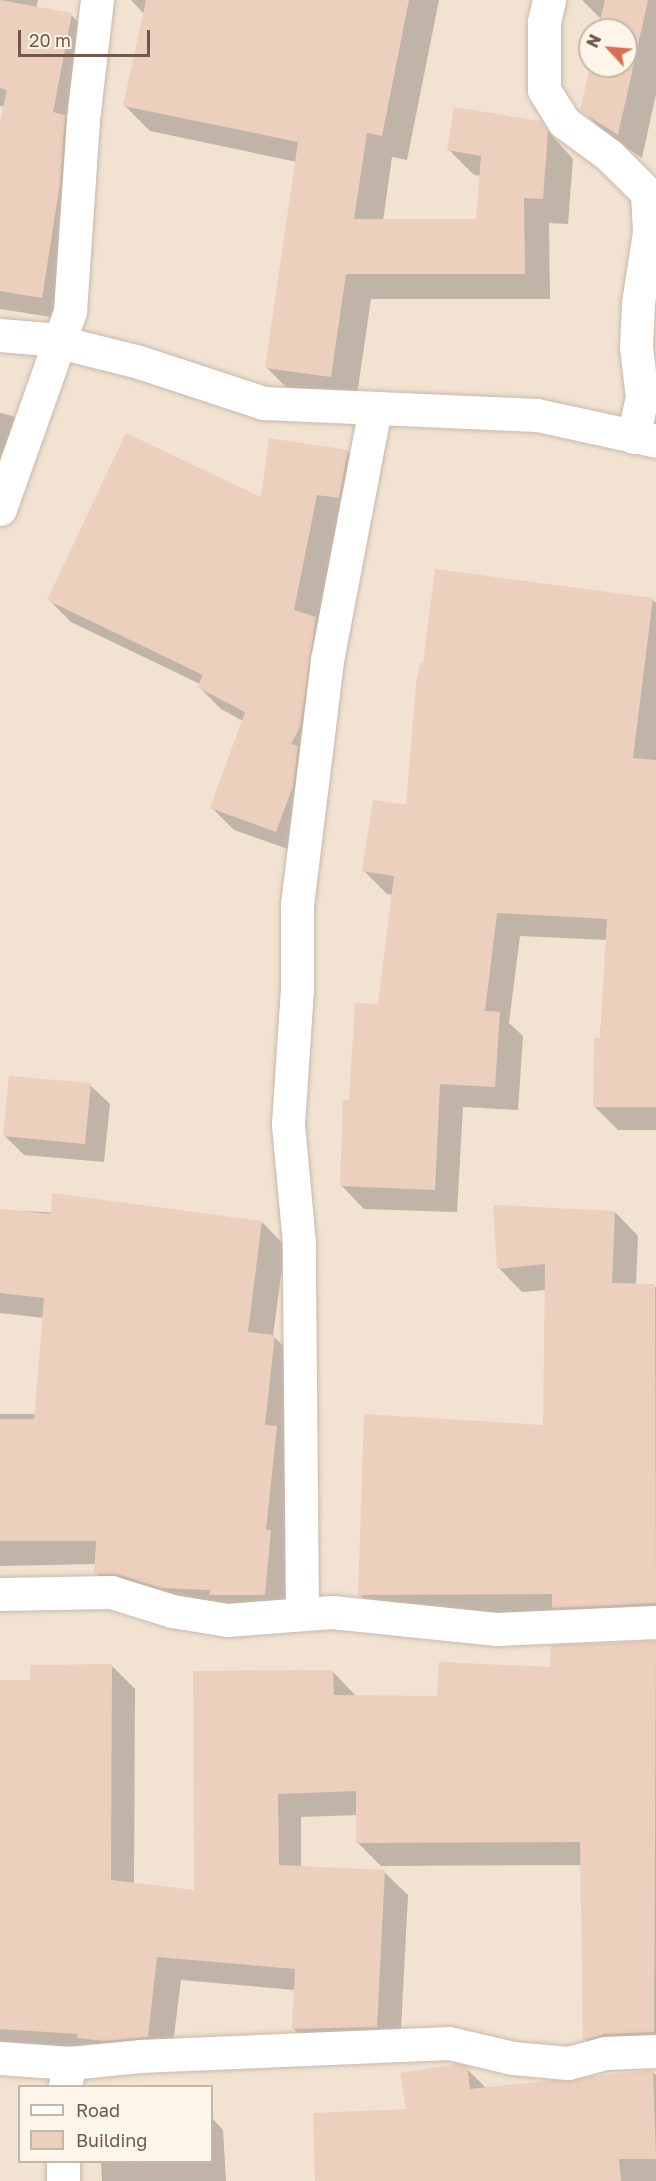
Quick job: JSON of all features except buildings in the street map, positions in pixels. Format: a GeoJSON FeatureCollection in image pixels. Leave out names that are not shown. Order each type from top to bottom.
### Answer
{"type":"FeatureCollection","features":[{"type":"Feature","properties":{"kind":"street"},"geometry":{"type":"LineString","coordinates":[[0,509],[61,344],[72,290],[83,119],[97,0]]}},
{"type":"Feature","properties":{"kind":"street"},"geometry":{"type":"LineString","coordinates":[[0,334],[61,344],[139,362],[264,403],[537,414],[645,439],[636,347],[638,303],[649,232],[646,193],[609,155],[564,122],[544,90],[544,22],[549,0]]}},
{"type":"Feature","properties":{"kind":"street"},"geometry":{"type":"LineString","coordinates":[[302,1614],[299,1243],[288,1124],[297,990],[297,905],[327,660],[375,409]]}},
{"type":"Feature","properties":{"kind":"street"},"geometry":{"type":"LineString","coordinates":[[0,1594],[111,1592],[172,1611],[227,1620],[332,1612],[497,1629],[656,1622]]}},
{"type":"Feature","properties":{"kind":"street"},"geometry":{"type":"LineString","coordinates":[[0,2058],[68,2075],[449,2043],[513,2058],[568,2063],[606,2053],[656,2051]]}},
{"type":"Feature","properties":{"kind":"street"},"geometry":{"type":"LineString","coordinates":[[63,2163],[63,2181]]}},
{"type":"Feature","properties":{"kind":"shaded area"},"geometry":{"type":"Polygon","coordinates":[[[0,0],[656,0],[656,2181],[0,2181],[0,0]]]}}]}
